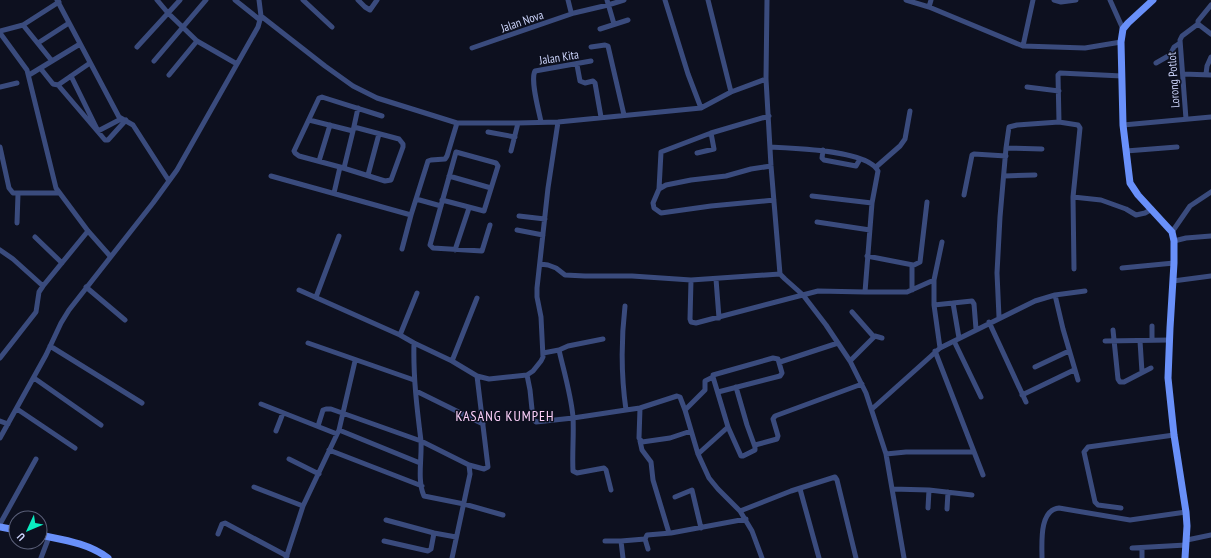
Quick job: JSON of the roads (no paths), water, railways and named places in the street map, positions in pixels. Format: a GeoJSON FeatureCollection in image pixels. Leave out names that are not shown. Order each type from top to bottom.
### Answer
{"type":"FeatureCollection","features":[{"type":"Feature","properties":{"kind":"street"},"geometry":{"type":"LineString","coordinates":[[157,0],[168,13],[198,42],[237,64]]}},
{"type":"Feature","properties":{"kind":"street"},"geometry":{"type":"LineString","coordinates":[[137,46],[180,0]]}},
{"type":"Feature","properties":{"kind":"street"},"geometry":{"type":"LineString","coordinates":[[154,61],[206,0]]}},
{"type":"Feature","properties":{"kind":"street"},"geometry":{"type":"LineString","coordinates":[[235,0],[353,86],[377,98],[458,123],[558,122],[624,114],[701,108],[731,92],[766,79]]}},
{"type":"Feature","properties":{"kind":"street"},"geometry":{"type":"LineString","coordinates":[[0,438],[34,378],[65,316],[177,170],[258,27],[260,18],[259,0]]}},
{"type":"Feature","properties":{"kind":"street"},"geometry":{"type":"LineString","coordinates":[[303,0],[332,27]]}},
{"type":"Feature","properties":{"kind":"street"},"geometry":{"type":"LineString","coordinates":[[358,0],[370,10],[377,0]]}},
{"type":"Feature","properties":{"kind":"street"},"geometry":{"type":"LineString","coordinates":[[568,0],[571,12],[574,13]]}},
{"type":"Feature","properties":{"kind":"street","name":"Jalan Nova"},"geometry":{"type":"LineString","coordinates":[[472,48],[574,13],[624,0]]}},
{"type":"Feature","properties":{"kind":"street"},"geometry":{"type":"LineString","coordinates":[[665,0],[688,74],[701,108]]}},
{"type":"Feature","properties":{"kind":"street"},"geometry":{"type":"LineString","coordinates":[[708,0],[731,92]]}},
{"type":"Feature","properties":{"kind":"street"},"geometry":{"type":"LineString","coordinates":[[767,0],[766,79],[771,166],[780,274],[804,295],[850,361],[862,384],[872,409],[886,454],[904,558]]}},
{"type":"Feature","properties":{"kind":"street"},"geometry":{"type":"LineString","coordinates":[[906,0],[930,7],[1023,46],[1085,48],[1120,42]]}},
{"type":"Feature","properties":{"kind":"street"},"geometry":{"type":"LineString","coordinates":[[930,0],[930,7]]}},
{"type":"Feature","properties":{"kind":"street"},"geometry":{"type":"LineString","coordinates":[[1023,46],[1034,0]]}},
{"type":"Feature","properties":{"kind":"street"},"geometry":{"type":"LineString","coordinates":[[1054,0],[1062,2],[1076,0]]}},
{"type":"Feature","properties":{"kind":"street"},"geometry":{"type":"LineString","coordinates":[[1110,0],[1123,29]]}},
{"type":"Feature","properties":{"kind":"street"},"geometry":{"type":"LineString","coordinates":[[1153,0],[1123,29],[1120,42],[1123,125],[1130,183],[1138,195],[1172,232],[1174,241],[1168,378],[1174,435],[1186,512],[1185,558]]}},
{"type":"Feature","properties":{"kind":"street"},"geometry":{"type":"LineString","coordinates":[[110,256],[88,231],[56,188],[29,75],[0,32],[23,25],[58,1],[90,63],[124,119],[134,125],[169,181]]}},
{"type":"Feature","properties":{"kind":"street"},"geometry":{"type":"LineString","coordinates":[[608,3],[614,24]]}},
{"type":"Feature","properties":{"kind":"street","name":"Lorong Potlot"},"geometry":{"type":"LineString","coordinates":[[1186,119],[1184,74],[1180,42],[1182,36],[1198,24],[1198,21],[1211,5]]}},
{"type":"Feature","properties":{"kind":"street"},"geometry":{"type":"LineString","coordinates":[[600,29],[628,20]]}},
{"type":"Feature","properties":{"kind":"street"},"geometry":{"type":"LineString","coordinates":[[38,43],[69,23]]}},
{"type":"Feature","properties":{"kind":"street"},"geometry":{"type":"LineString","coordinates":[[1198,24],[1211,34]]}},
{"type":"Feature","properties":{"kind":"street"},"geometry":{"type":"LineString","coordinates":[[23,25],[52,61]]}},
{"type":"Feature","properties":{"kind":"street"},"geometry":{"type":"LineString","coordinates":[[169,75],[198,42]]}},
{"type":"Feature","properties":{"kind":"street"},"geometry":{"type":"LineString","coordinates":[[1156,63],[1170,54],[1174,47],[1180,42]]}},
{"type":"Feature","properties":{"kind":"street"},"geometry":{"type":"LineString","coordinates":[[29,75],[80,44]]}},
{"type":"Feature","properties":{"kind":"street"},"geometry":{"type":"LineString","coordinates":[[591,47],[608,46],[624,114]]}},
{"type":"Feature","properties":{"kind":"street"},"geometry":{"type":"LineString","coordinates":[[1184,74],[1209,75],[1209,60],[1211,57]]}},
{"type":"Feature","properties":{"kind":"street","name":"Jalan Kita"},"geometry":{"type":"LineString","coordinates":[[541,122],[533,79],[535,70],[591,61]]}},
{"type":"Feature","properties":{"kind":"street"},"geometry":{"type":"LineString","coordinates":[[58,85],[90,63]]}},
{"type":"Feature","properties":{"kind":"street"},"geometry":{"type":"LineString","coordinates":[[576,64],[580,81],[593,81],[595,83],[601,117]]}},
{"type":"Feature","properties":{"kind":"street"},"geometry":{"type":"LineString","coordinates":[[41,69],[54,84],[58,85],[98,131]]}},
{"type":"Feature","properties":{"kind":"street"},"geometry":{"type":"LineString","coordinates":[[1059,122],[1058,76],[1060,73],[1122,76]]}},
{"type":"Feature","properties":{"kind":"street"},"geometry":{"type":"LineString","coordinates":[[71,76],[102,138],[108,140],[124,119]]}},
{"type":"Feature","properties":{"kind":"street"},"geometry":{"type":"LineString","coordinates":[[0,87],[17,83]]}},
{"type":"Feature","properties":{"kind":"street"},"geometry":{"type":"LineString","coordinates":[[1027,87],[1058,91]]}},
{"type":"Feature","properties":{"kind":"street"},"geometry":{"type":"LineString","coordinates":[[309,120],[399,139],[403,144],[403,147],[391,180],[385,181],[299,156],[294,151],[317,102],[322,97],[382,116]]}},
{"type":"Feature","properties":{"kind":"street"},"geometry":{"type":"LineString","coordinates":[[334,193],[354,129],[358,108]]}},
{"type":"Feature","properties":{"kind":"street"},"geometry":{"type":"LineString","coordinates":[[876,167],[900,146],[905,139],[910,111]]}},
{"type":"Feature","properties":{"kind":"street"},"geometry":{"type":"LineString","coordinates":[[769,116],[711,133],[661,152],[659,189],[653,203],[654,208],[661,213],[711,206],[774,200]]}},
{"type":"Feature","properties":{"kind":"street"},"geometry":{"type":"LineString","coordinates":[[1123,125],[1211,117]]}},
{"type":"Feature","properties":{"kind":"street"},"geometry":{"type":"LineString","coordinates":[[98,131],[124,119]]}},
{"type":"Feature","properties":{"kind":"street"},"geometry":{"type":"LineString","coordinates":[[299,290],[400,335],[478,376],[492,380],[527,376],[541,361],[543,353],[541,317],[537,297],[548,188],[558,122]]}},
{"type":"Feature","properties":{"kind":"street"},"geometry":{"type":"LineString","coordinates":[[1000,317],[997,273],[1006,148],[1009,127],[1017,124],[1059,122],[1078,126],[1080,128],[1073,197],[1074,269]]}},
{"type":"Feature","properties":{"kind":"street"},"geometry":{"type":"LineString","coordinates":[[402,249],[428,161],[445,159],[458,123]]}},
{"type":"Feature","properties":{"kind":"street"},"geometry":{"type":"LineString","coordinates":[[511,151],[518,123]]}},
{"type":"Feature","properties":{"kind":"street"},"geometry":{"type":"LineString","coordinates":[[319,161],[330,125]]}},
{"type":"Feature","properties":{"kind":"street"},"geometry":{"type":"LineString","coordinates":[[488,132],[514,137]]}},
{"type":"Feature","properties":{"kind":"street"},"geometry":{"type":"LineString","coordinates":[[696,153],[714,149],[711,133]]}},
{"type":"Feature","properties":{"kind":"street"},"geometry":{"type":"LineString","coordinates":[[368,175],[379,134]]}},
{"type":"Feature","properties":{"kind":"street"},"geometry":{"type":"LineString","coordinates":[[0,147],[9,188],[13,193],[59,193]]}},
{"type":"Feature","properties":{"kind":"street"},"geometry":{"type":"LineString","coordinates":[[770,147],[823,150],[868,161],[876,167],[878,172],[872,204],[865,292]]}},
{"type":"Feature","properties":{"kind":"street"},"geometry":{"type":"LineString","coordinates":[[1126,151],[1178,147]]}},
{"type":"Feature","properties":{"kind":"street"},"geometry":{"type":"LineString","coordinates":[[1006,148],[1042,149]]}},
{"type":"Feature","properties":{"kind":"street"},"geometry":{"type":"LineString","coordinates":[[823,150],[822,158],[824,160],[856,166],[860,159]]}},
{"type":"Feature","properties":{"kind":"street"},"geometry":{"type":"LineString","coordinates":[[416,199],[442,203],[484,211],[498,164],[458,152],[456,154],[449,176],[442,203],[430,245],[433,248],[482,251],[490,225]]}},
{"type":"Feature","properties":{"kind":"street"},"geometry":{"type":"LineString","coordinates":[[964,195],[972,155],[1006,156]]}},
{"type":"Feature","properties":{"kind":"street"},"geometry":{"type":"LineString","coordinates":[[659,189],[666,185],[691,180],[726,176],[771,166]]}},
{"type":"Feature","properties":{"kind":"street"},"geometry":{"type":"LineString","coordinates":[[1004,176],[1034,174]]}},
{"type":"Feature","properties":{"kind":"street"},"geometry":{"type":"LineString","coordinates":[[271,176],[411,215]]}},
{"type":"Feature","properties":{"kind":"street"},"geometry":{"type":"LineString","coordinates":[[449,176],[492,188]]}},
{"type":"Feature","properties":{"kind":"street"},"geometry":{"type":"LineString","coordinates":[[1172,232],[1190,206],[1211,192]]}},
{"type":"Feature","properties":{"kind":"street"},"geometry":{"type":"LineString","coordinates":[[17,224],[18,194]]}},
{"type":"Feature","properties":{"kind":"street"},"geometry":{"type":"LineString","coordinates":[[812,196],[872,204]]}},
{"type":"Feature","properties":{"kind":"street"},"geometry":{"type":"LineString","coordinates":[[1073,197],[1101,200],[1126,209],[1136,215],[1145,214],[1152,209]]}},
{"type":"Feature","properties":{"kind":"street"},"geometry":{"type":"LineString","coordinates":[[867,256],[913,265],[920,262],[927,202]]}},
{"type":"Feature","properties":{"kind":"street"},"geometry":{"type":"LineString","coordinates":[[455,250],[469,208]]}},
{"type":"Feature","properties":{"kind":"street"},"geometry":{"type":"LineString","coordinates":[[519,216],[545,219]]}},
{"type":"Feature","properties":{"kind":"street"},"geometry":{"type":"LineString","coordinates":[[817,222],[870,230]]}},
{"type":"Feature","properties":{"kind":"street"},"geometry":{"type":"LineString","coordinates":[[518,230],[543,235]]}},
{"type":"Feature","properties":{"kind":"street"},"geometry":{"type":"LineString","coordinates":[[0,358],[36,312],[39,292],[43,286],[88,231]]}},
{"type":"Feature","properties":{"kind":"street"},"geometry":{"type":"LineString","coordinates":[[316,297],[339,236]]}},
{"type":"Feature","properties":{"kind":"street"},"geometry":{"type":"LineString","coordinates":[[1174,241],[1186,238],[1211,236]]}},
{"type":"Feature","properties":{"kind":"street"},"geometry":{"type":"LineString","coordinates":[[35,237],[62,264]]}},
{"type":"Feature","properties":{"kind":"street"},"geometry":{"type":"LineString","coordinates":[[940,348],[934,305],[934,280],[942,242]]}},
{"type":"Feature","properties":{"kind":"street"},"geometry":{"type":"LineString","coordinates":[[0,250],[13,259],[43,286]]}},
{"type":"Feature","properties":{"kind":"street"},"geometry":{"type":"LineString","coordinates":[[1122,268],[1174,263]]}},
{"type":"Feature","properties":{"kind":"street"},"geometry":{"type":"LineString","coordinates":[[540,264],[556,268],[565,275],[632,276],[691,280],[780,274]]}},
{"type":"Feature","properties":{"kind":"street"},"geometry":{"type":"LineString","coordinates":[[912,290],[913,265]]}},
{"type":"Feature","properties":{"kind":"street"},"geometry":{"type":"LineString","coordinates":[[1173,281],[1211,276]]}},
{"type":"Feature","properties":{"kind":"street"},"geometry":{"type":"LineString","coordinates":[[716,279],[719,318]]}},
{"type":"Feature","properties":{"kind":"street"},"geometry":{"type":"LineString","coordinates":[[691,280],[691,322],[696,323],[818,291],[907,292],[934,280]]}},
{"type":"Feature","properties":{"kind":"street"},"geometry":{"type":"LineString","coordinates":[[86,287],[125,320]]}},
{"type":"Feature","properties":{"kind":"street"},"geometry":{"type":"LineString","coordinates":[[872,409],[935,351],[956,339],[1035,301],[1085,291]]}},
{"type":"Feature","properties":{"kind":"street"},"geometry":{"type":"LineString","coordinates":[[400,335],[417,293]]}},
{"type":"Feature","properties":{"kind":"street"},"geometry":{"type":"LineString","coordinates":[[1055,296],[1074,370],[1078,380]]}},
{"type":"Feature","properties":{"kind":"street"},"geometry":{"type":"LineString","coordinates":[[452,361],[477,298]]}},
{"type":"Feature","properties":{"kind":"street"},"geometry":{"type":"LineString","coordinates":[[934,305],[972,301],[976,329]]}},
{"type":"Feature","properties":{"kind":"street"},"geometry":{"type":"LineString","coordinates":[[953,303],[956,339],[981,397]]}},
{"type":"Feature","properties":{"kind":"street"},"geometry":{"type":"LineString","coordinates":[[625,306],[622,335],[622,382],[626,410]]}},
{"type":"Feature","properties":{"kind":"street"},"geometry":{"type":"LineString","coordinates":[[852,312],[874,337]]}},
{"type":"Feature","properties":{"kind":"street"},"geometry":{"type":"LineString","coordinates":[[989,322],[1026,402]]}},
{"type":"Feature","properties":{"kind":"street"},"geometry":{"type":"LineString","coordinates":[[1152,326],[1152,340]]}},
{"type":"Feature","properties":{"kind":"street"},"geometry":{"type":"LineString","coordinates":[[1113,330],[1118,379],[1120,382],[1124,382],[1151,368]]}},
{"type":"Feature","properties":{"kind":"street"},"geometry":{"type":"LineString","coordinates":[[850,361],[874,337],[878,336],[882,338]]}},
{"type":"Feature","properties":{"kind":"street"},"geometry":{"type":"LineString","coordinates":[[543,353],[603,339]]}},
{"type":"Feature","properties":{"kind":"street"},"geometry":{"type":"LineString","coordinates":[[1105,341],[1170,340]]}},
{"type":"Feature","properties":{"kind":"street"},"geometry":{"type":"LineString","coordinates":[[1140,341],[1142,372]]}},
{"type":"Feature","properties":{"kind":"street"},"geometry":{"type":"LineString","coordinates":[[308,343],[355,361],[414,380]]}},
{"type":"Feature","properties":{"kind":"street"},"geometry":{"type":"LineString","coordinates":[[414,343],[414,380],[424,496],[427,498],[464,504],[503,515]]}},
{"type":"Feature","properties":{"kind":"street"},"geometry":{"type":"LineString","coordinates":[[780,362],[838,343]]}},
{"type":"Feature","properties":{"kind":"street"},"geometry":{"type":"LineString","coordinates":[[50,346],[142,403]]}},
{"type":"Feature","properties":{"kind":"street"},"geometry":{"type":"LineString","coordinates":[[559,350],[568,387],[573,418],[573,471],[577,473],[604,468],[606,470],[610,490]]}},
{"type":"Feature","properties":{"kind":"street"},"geometry":{"type":"LineString","coordinates":[[935,351],[983,476]]}},
{"type":"Feature","properties":{"kind":"street"},"geometry":{"type":"LineString","coordinates":[[1036,367],[1069,351]]}},
{"type":"Feature","properties":{"kind":"street"},"geometry":{"type":"LineString","coordinates":[[685,410],[705,390],[705,381],[714,375],[773,358],[777,358],[780,362],[782,373],[780,376],[718,392]]}},
{"type":"Feature","properties":{"kind":"street"},"geometry":{"type":"LineString","coordinates":[[218,534],[222,524],[225,523],[287,557],[303,506],[338,432],[355,361]]}},
{"type":"Feature","properties":{"kind":"street"},"geometry":{"type":"LineString","coordinates":[[1022,395],[1074,370]]}},
{"type":"Feature","properties":{"kind":"street"},"geometry":{"type":"LineString","coordinates":[[318,426],[323,410],[326,409],[420,441],[469,465],[484,469],[488,467],[478,376]]}},
{"type":"Feature","properties":{"kind":"street"},"geometry":{"type":"LineString","coordinates":[[527,376],[534,419],[536,422],[640,408],[677,396],[680,397],[698,454],[709,478],[746,519],[762,558]]}},
{"type":"Feature","properties":{"kind":"street"},"geometry":{"type":"LineString","coordinates":[[713,377],[728,427],[743,456],[755,450],[755,445],[747,425],[736,387]]}},
{"type":"Feature","properties":{"kind":"street"},"geometry":{"type":"LineString","coordinates":[[34,378],[101,425]]}},
{"type":"Feature","properties":{"kind":"street"},"geometry":{"type":"LineString","coordinates":[[755,445],[777,439],[778,436],[773,419],[775,416],[862,384]]}},
{"type":"Feature","properties":{"kind":"street"},"geometry":{"type":"LineString","coordinates":[[416,391],[484,424]]}},
{"type":"Feature","properties":{"kind":"street"},"geometry":{"type":"LineString","coordinates":[[261,404],[420,463]]}},
{"type":"Feature","properties":{"kind":"street"},"geometry":{"type":"LineString","coordinates":[[640,408],[639,438],[644,454],[651,462],[653,480],[669,533]]}},
{"type":"Feature","properties":{"kind":"street"},"geometry":{"type":"LineString","coordinates":[[17,409],[75,448]]}},
{"type":"Feature","properties":{"kind":"street"},"geometry":{"type":"LineString","coordinates":[[276,431],[283,413]]}},
{"type":"Feature","properties":{"kind":"street"},"geometry":{"type":"LineString","coordinates":[[0,421],[8,424]]}},
{"type":"Feature","properties":{"kind":"street"},"geometry":{"type":"LineString","coordinates":[[698,454],[728,427]]}},
{"type":"Feature","properties":{"kind":"street"},"geometry":{"type":"LineString","coordinates":[[640,441],[670,438],[691,431]]}},
{"type":"Feature","properties":{"kind":"street"},"geometry":{"type":"LineString","coordinates":[[1121,508],[1098,505],[1095,502],[1084,452],[1085,449],[1088,447],[1174,435]]}},
{"type":"Feature","properties":{"kind":"street"},"geometry":{"type":"LineString","coordinates":[[329,450],[422,486]]}},
{"type":"Feature","properties":{"kind":"street"},"geometry":{"type":"LineString","coordinates":[[886,454],[906,452],[974,452]]}},
{"type":"Feature","properties":{"kind":"street"},"geometry":{"type":"LineString","coordinates":[[0,526],[36,459]]}},
{"type":"Feature","properties":{"kind":"street"},"geometry":{"type":"LineString","coordinates":[[288,459],[319,474]]}},
{"type":"Feature","properties":{"kind":"street"},"geometry":{"type":"LineString","coordinates":[[452,558],[470,474],[469,465]]}},
{"type":"Feature","properties":{"kind":"street"},"geometry":{"type":"LineString","coordinates":[[740,511],[800,488],[834,477],[836,478],[856,558]]}},
{"type":"Feature","properties":{"kind":"street"},"geometry":{"type":"LineString","coordinates":[[254,487],[303,506]]}},
{"type":"Feature","properties":{"kind":"street"},"geometry":{"type":"LineString","coordinates":[[800,488],[819,558]]}},
{"type":"Feature","properties":{"kind":"street"},"geometry":{"type":"LineString","coordinates":[[892,489],[928,490],[972,494]]}},
{"type":"Feature","properties":{"kind":"street"},"geometry":{"type":"LineString","coordinates":[[675,497],[692,490],[701,528]]}},
{"type":"Feature","properties":{"kind":"street"},"geometry":{"type":"LineString","coordinates":[[928,490],[928,508]]}},
{"type":"Feature","properties":{"kind":"street"},"geometry":{"type":"LineString","coordinates":[[947,508],[948,492]]}},
{"type":"Feature","properties":{"kind":"street"},"geometry":{"type":"LineString","coordinates":[[1042,558],[1042,533],[1047,515],[1053,509],[1059,508],[1130,520],[1186,512]]}},
{"type":"Feature","properties":{"kind":"street"},"geometry":{"type":"LineString","coordinates":[[605,541],[645,539],[647,535],[701,528],[746,519]]}},
{"type":"Feature","properties":{"kind":"street"},"geometry":{"type":"LineString","coordinates":[[386,520],[434,533],[456,536]]}},
{"type":"Feature","properties":{"kind":"street"},"geometry":{"type":"LineString","coordinates":[[384,541],[428,551],[431,549],[434,533]]}},
{"type":"Feature","properties":{"kind":"street"},"geometry":{"type":"LineString","coordinates":[[1132,548],[1186,542],[1211,535]]}},
{"type":"Feature","properties":{"kind":"street"},"geometry":{"type":"LineString","coordinates":[[41,558],[49,537],[81,543],[108,558]]}},
{"type":"Feature","properties":{"kind":"street"},"geometry":{"type":"LineString","coordinates":[[645,539],[648,549]]}},
{"type":"Feature","properties":{"kind":"street"},"geometry":{"type":"LineString","coordinates":[[621,541],[623,558]]}},
{"type":"Feature","properties":{"kind":"street"},"geometry":{"type":"LineString","coordinates":[[1142,548],[1142,558]]}},
{"type":"Feature","properties":{"kind":"district","name":"KASANG KUMPEH"},"geometry":{"type":"Point","coordinates":[505,416]}}]}
